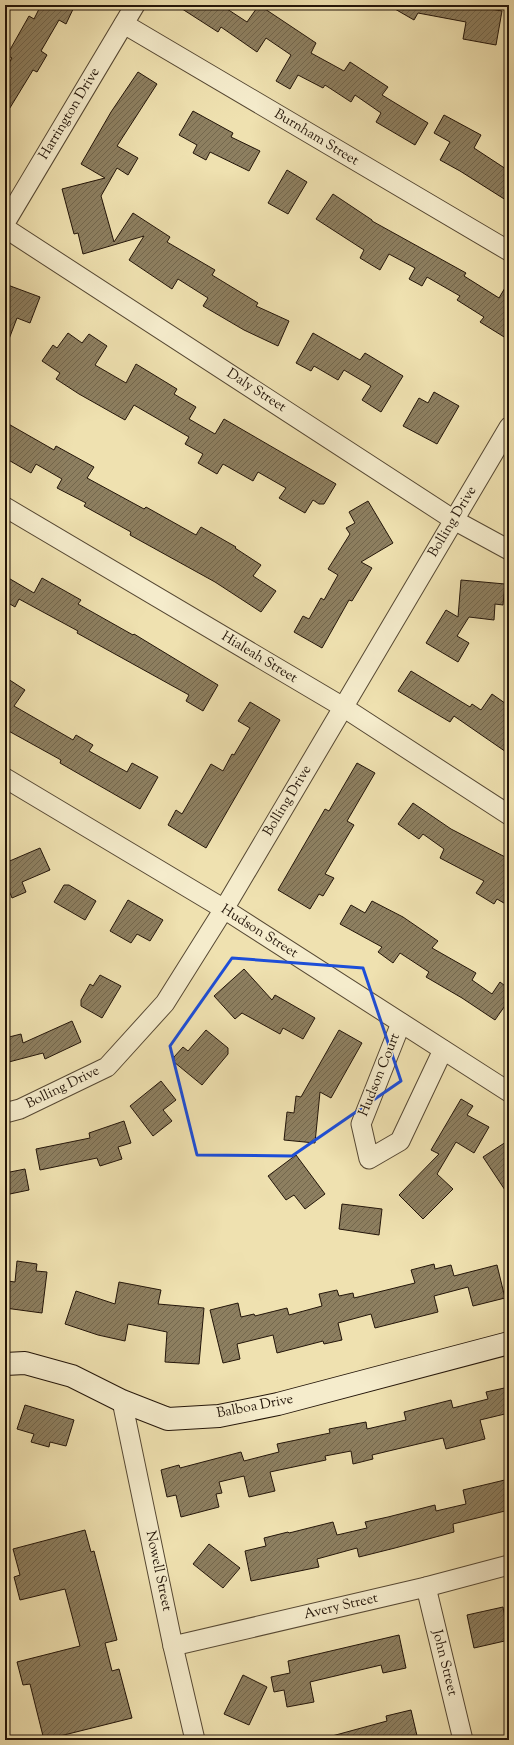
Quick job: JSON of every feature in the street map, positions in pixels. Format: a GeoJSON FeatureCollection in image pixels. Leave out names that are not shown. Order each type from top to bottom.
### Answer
{"type":"FeatureCollection","features":[{"type":"Feature","properties":{"kind":"street","name":"Harrington Drive"},"geometry":{"type":"LineString","coordinates":[[5,224],[135,5]]}},
{"type":"Feature","properties":{"kind":"street","name":"Burnham Street"},"geometry":{"type":"LineString","coordinates":[[124,24],[509,251]]}},
{"type":"Feature","properties":{"kind":"street","name":"Daly Street"},"geometry":{"type":"LineString","coordinates":[[5,228],[454,520],[509,550]]}},
{"type":"Feature","properties":{"kind":"street","name":"Bolling Drive"},"geometry":{"type":"LineString","coordinates":[[5,1113],[20,1109],[107,1067],[165,1004],[224,909],[509,427]]}},
{"type":"Feature","properties":{"kind":"street","name":"Hialeah Street"},"geometry":{"type":"LineString","coordinates":[[5,507],[343,707],[509,815]]}},
{"type":"Feature","properties":{"kind":"street","name":"Hudson Street"},"geometry":{"type":"LineString","coordinates":[[7,782],[224,909],[509,1092]]}},
{"type":"Feature","properties":{"kind":"street","name":"Hudson Court"},"geometry":{"type":"LineString","coordinates":[[401,1023],[361,1124],[369,1159],[400,1141],[443,1050]]}},
{"type":"Feature","properties":{"kind":"street","name":"Balboa Drive"},"geometry":{"type":"LineString","coordinates":[[5,1364],[25,1363],[72,1376],[122,1401],[168,1419],[219,1416],[278,1404],[509,1343]]}},
{"type":"Feature","properties":{"kind":"street","name":"Nowell Street"},"geometry":{"type":"LineString","coordinates":[[122,1401],[173,1646],[195,1740]]}},
{"type":"Feature","properties":{"kind":"street","name":"Avery Street"},"geometry":{"type":"LineString","coordinates":[[173,1646],[426,1587],[509,1565]]}},
{"type":"Feature","properties":{"kind":"street","name":"John Street"},"geometry":{"type":"LineString","coordinates":[[426,1587],[463,1740]]}},
{"type":"Feature","properties":{"kind":"highlighted area"},"geometry":{"type":"Polygon","coordinates":[[[232,958],[363,968],[401,1081],[292,1156],[197,1155],[170,1046],[232,958]]]}},
{"type":"Feature","properties":{"kind":"building"},"geometry":{"type":"Polygon","coordinates":[[[41,5],[75,5],[66,24],[59,20],[41,51],[47,55],[37,72],[33,70],[5,116],[5,69],[12,58],[7,55],[29,16],[34,19],[41,5]]]}},
{"type":"Feature","properties":{"kind":"building"},"geometry":{"type":"Polygon","coordinates":[[[176,5],[221,5],[247,22],[259,5],[316,43],[311,53],[344,71],[350,62],[388,87],[382,95],[428,123],[415,145],[376,122],[381,113],[355,95],[351,102],[325,85],[323,88],[298,75],[290,89],[276,81],[291,55],[266,38],[257,52],[221,27],[218,32],[176,5]]]}},
{"type":"Feature","properties":{"kind":"building"},"geometry":{"type":"Polygon","coordinates":[[[388,5],[468,5],[502,11],[496,45],[463,39],[466,22],[418,13],[414,20],[388,5]]]}},
{"type":"Feature","properties":{"kind":"building"},"geometry":{"type":"Polygon","coordinates":[[[138,72],[157,84],[117,146],[138,158],[128,175],[117,168],[101,196],[114,242],[133,213],[170,237],[167,242],[215,270],[212,275],[258,303],[256,306],[289,321],[278,346],[244,330],[203,306],[208,298],[178,279],[172,289],[129,260],[144,236],[83,254],[78,233],[74,234],[62,189],[105,178],[81,164],[111,112],[138,72]]]}},
{"type":"Feature","properties":{"kind":"building"},"geometry":{"type":"Polygon","coordinates":[[[193,111],[233,133],[231,137],[260,151],[249,171],[210,152],[206,160],[193,153],[197,145],[179,135],[193,111]]]}},
{"type":"Feature","properties":{"kind":"building"},"geometry":{"type":"Polygon","coordinates":[[[444,115],[481,135],[474,148],[509,171],[509,202],[440,160],[450,142],[434,133],[444,115]]]}},
{"type":"Feature","properties":{"kind":"building"},"geometry":{"type":"Polygon","coordinates":[[[287,170],[307,182],[288,214],[268,203],[287,170]]]}},
{"type":"Feature","properties":{"kind":"building"},"geometry":{"type":"Polygon","coordinates":[[[333,194],[372,221],[466,273],[464,276],[499,298],[509,281],[509,340],[480,322],[484,317],[457,300],[460,296],[427,277],[422,286],[409,279],[415,268],[389,254],[380,270],[360,258],[364,250],[316,219],[333,194]]]}},
{"type":"Feature","properties":{"kind":"building"},"geometry":{"type":"Polygon","coordinates":[[[5,284],[40,297],[30,323],[17,318],[6,347],[5,284]]]}},
{"type":"Feature","properties":{"kind":"building"},"geometry":{"type":"Polygon","coordinates":[[[68,333],[82,343],[89,334],[107,346],[95,365],[126,383],[136,364],[177,389],[174,394],[196,407],[189,419],[215,434],[224,419],[336,484],[324,504],[319,504],[313,500],[305,513],[279,498],[286,488],[258,472],[253,481],[223,464],[217,474],[198,463],[203,454],[185,444],[189,437],[134,405],[125,420],[56,379],[60,373],[42,361],[53,345],[57,348],[68,333]]]}},
{"type":"Feature","properties":{"kind":"building"},"geometry":{"type":"Polygon","coordinates":[[[313,333],[360,360],[365,353],[403,376],[381,412],[362,400],[371,386],[344,370],[338,380],[314,366],[311,371],[296,363],[313,333]]]}},
{"type":"Feature","properties":{"kind":"building"},"geometry":{"type":"Polygon","coordinates":[[[434,392],[459,406],[437,444],[403,426],[419,398],[428,403],[434,392]]]}},
{"type":"Feature","properties":{"kind":"building"},"geometry":{"type":"Polygon","coordinates":[[[5,422],[54,450],[56,446],[94,467],[87,478],[144,509],[146,507],[196,535],[201,527],[236,547],[235,548],[261,565],[253,576],[276,591],[261,612],[215,582],[130,535],[131,532],[84,506],[86,503],[57,488],[62,479],[36,464],[31,473],[5,458],[5,422]]]}},
{"type":"Feature","properties":{"kind":"building"},"geometry":{"type":"Polygon","coordinates":[[[368,501],[393,543],[361,562],[372,568],[352,601],[349,600],[322,648],[294,632],[303,616],[309,619],[321,598],[324,600],[338,575],[328,569],[350,534],[346,528],[355,523],[349,512],[368,501]]]}},
{"type":"Feature","properties":{"kind":"building"},"geometry":{"type":"Polygon","coordinates":[[[5,576],[34,593],[42,578],[81,600],[78,604],[133,635],[134,634],[218,685],[203,711],[186,701],[189,695],[77,633],[78,631],[19,599],[15,607],[5,601],[5,576]]]}},
{"type":"Feature","properties":{"kind":"building"},"geometry":{"type":"Polygon","coordinates":[[[461,580],[505,584],[503,605],[495,604],[494,620],[469,617],[457,636],[469,643],[458,662],[426,643],[446,610],[458,617],[461,580]]]}},
{"type":"Feature","properties":{"kind":"building"},"geometry":{"type":"Polygon","coordinates":[[[411,671],[470,707],[472,704],[481,710],[492,694],[509,706],[509,754],[454,716],[450,722],[398,691],[411,671]]]}},
{"type":"Feature","properties":{"kind":"building"},"geometry":{"type":"Polygon","coordinates":[[[5,677],[25,690],[14,706],[73,740],[76,735],[93,745],[89,751],[127,772],[132,763],[158,777],[140,809],[60,763],[61,760],[5,729],[5,677]]]}},
{"type":"Feature","properties":{"kind":"building"},"geometry":{"type":"Polygon","coordinates":[[[250,702],[280,720],[206,848],[168,825],[176,810],[182,814],[211,764],[223,771],[232,754],[234,755],[250,728],[238,721],[250,702]]]}},
{"type":"Feature","properties":{"kind":"building"},"geometry":{"type":"Polygon","coordinates":[[[357,763],[375,773],[347,821],[354,825],[325,874],[334,878],[323,896],[319,894],[310,909],[278,890],[325,809],[329,811],[357,763]]]}},
{"type":"Feature","properties":{"kind":"building"},"geometry":{"type":"Polygon","coordinates":[[[413,803],[451,829],[509,859],[509,906],[497,899],[494,904],[476,893],[484,881],[440,858],[444,849],[423,834],[419,839],[398,824],[413,803]]]}},
{"type":"Feature","properties":{"kind":"building"},"geometry":{"type":"Polygon","coordinates":[[[40,848],[50,870],[22,882],[26,892],[12,898],[5,881],[5,863],[40,848]]]}},
{"type":"Feature","properties":{"kind":"building"},"geometry":{"type":"Polygon","coordinates":[[[64,885],[69,885],[96,901],[85,920],[54,902],[64,885]]]}},
{"type":"Feature","properties":{"kind":"building"},"geometry":{"type":"Polygon","coordinates":[[[128,900],[163,920],[150,941],[137,934],[131,943],[110,931],[128,900]]]}},
{"type":"Feature","properties":{"kind":"building"},"geometry":{"type":"Polygon","coordinates":[[[372,901],[403,917],[438,941],[432,948],[476,973],[472,980],[492,994],[500,982],[509,989],[509,1000],[495,1020],[462,998],[426,977],[429,972],[400,953],[393,963],[378,952],[382,947],[340,924],[351,905],[365,913],[372,901]]]}},
{"type":"Feature","properties":{"kind":"building"},"geometry":{"type":"Polygon","coordinates":[[[244,969],[272,1000],[275,995],[315,1018],[303,1039],[283,1028],[280,1034],[242,1013],[235,1019],[214,996],[244,969]]]}},
{"type":"Feature","properties":{"kind":"building"},"geometry":{"type":"Polygon","coordinates":[[[100,975],[121,986],[102,1018],[81,1006],[81,1000],[90,984],[93,986],[100,975]]]}},
{"type":"Feature","properties":{"kind":"building"},"geometry":{"type":"Polygon","coordinates":[[[72,1021],[81,1042],[45,1059],[43,1053],[5,1063],[5,1038],[21,1034],[23,1043],[72,1021]]]}},
{"type":"Feature","properties":{"kind":"building"},"geometry":{"type":"Polygon","coordinates":[[[206,1030],[228,1048],[228,1054],[202,1085],[174,1062],[174,1057],[183,1047],[188,1051],[206,1030]]]}},
{"type":"Feature","properties":{"kind":"building"},"geometry":{"type":"Polygon","coordinates":[[[339,1030],[362,1043],[331,1098],[320,1092],[315,1143],[284,1140],[287,1112],[294,1113],[296,1096],[301,1097],[339,1030]]]}},
{"type":"Feature","properties":{"kind":"building"},"geometry":{"type":"Polygon","coordinates":[[[161,1081],[176,1100],[163,1110],[172,1121],[153,1136],[130,1106],[161,1081]]]}},
{"type":"Feature","properties":{"kind":"building"},"geometry":{"type":"Polygon","coordinates":[[[461,1099],[473,1106],[467,1115],[489,1127],[474,1153],[456,1142],[437,1174],[453,1189],[423,1219],[399,1195],[439,1154],[431,1150],[461,1099]]]}},
{"type":"Feature","properties":{"kind":"building"},"geometry":{"type":"Polygon","coordinates":[[[124,1121],[131,1143],[118,1147],[122,1159],[100,1166],[97,1158],[40,1170],[36,1149],[90,1138],[89,1133],[124,1121]]]}},
{"type":"Feature","properties":{"kind":"building"},"geometry":{"type":"Polygon","coordinates":[[[509,1140],[509,1196],[483,1157],[509,1140]]]}},
{"type":"Feature","properties":{"kind":"building"},"geometry":{"type":"Polygon","coordinates":[[[296,1155],[325,1194],[305,1209],[294,1195],[286,1200],[268,1176],[296,1155]]]}},
{"type":"Feature","properties":{"kind":"building"},"geometry":{"type":"Polygon","coordinates":[[[25,1169],[29,1190],[5,1195],[5,1173],[25,1169]]]}},
{"type":"Feature","properties":{"kind":"building"},"geometry":{"type":"Polygon","coordinates":[[[342,1204],[382,1209],[379,1235],[339,1229],[342,1204]]]}},
{"type":"Feature","properties":{"kind":"building"},"geometry":{"type":"Polygon","coordinates":[[[17,1261],[37,1264],[36,1271],[47,1272],[42,1313],[5,1308],[7,1281],[15,1282],[17,1261]]]}},
{"type":"Feature","properties":{"kind":"building"},"geometry":{"type":"Polygon","coordinates":[[[434,1264],[435,1269],[451,1265],[454,1276],[497,1265],[505,1298],[473,1306],[468,1287],[434,1296],[438,1312],[375,1328],[371,1314],[338,1323],[342,1340],[324,1344],[323,1341],[277,1353],[273,1335],[237,1344],[240,1359],[223,1363],[210,1310],[238,1303],[241,1317],[254,1314],[255,1316],[287,1308],[289,1315],[322,1306],[319,1294],[337,1290],[339,1296],[353,1293],[354,1298],[415,1283],[411,1270],[434,1264]]]}},
{"type":"Feature","properties":{"kind":"building"},"geometry":{"type":"Polygon","coordinates":[[[119,1282],[161,1290],[158,1304],[204,1308],[199,1364],[165,1362],[167,1332],[128,1324],[125,1341],[98,1335],[65,1324],[76,1291],[115,1304],[119,1282]]]}},
{"type":"Feature","properties":{"kind":"building"},"geometry":{"type":"Polygon","coordinates":[[[509,1387],[509,1413],[480,1420],[485,1439],[446,1449],[443,1438],[372,1455],[373,1459],[353,1464],[351,1451],[325,1456],[326,1460],[270,1472],[275,1491],[249,1497],[244,1476],[219,1482],[222,1493],[216,1494],[219,1507],[181,1517],[176,1495],[167,1497],[161,1470],[179,1465],[180,1468],[241,1452],[244,1461],[279,1452],[277,1444],[330,1433],[329,1429],[366,1422],[367,1429],[406,1420],[404,1412],[451,1400],[453,1408],[488,1399],[486,1392],[509,1387]]]}},
{"type":"Feature","properties":{"kind":"building"},"geometry":{"type":"Polygon","coordinates":[[[25,1405],[74,1420],[66,1446],[50,1442],[49,1447],[31,1442],[34,1434],[17,1429],[25,1405]]]}},
{"type":"Feature","properties":{"kind":"building"},"geometry":{"type":"Polygon","coordinates":[[[509,1479],[509,1510],[453,1524],[454,1532],[359,1557],[357,1548],[317,1559],[319,1567],[251,1581],[245,1551],[266,1546],[264,1538],[333,1522],[337,1535],[367,1528],[365,1522],[435,1505],[436,1511],[466,1504],[463,1490],[509,1479]]]}},
{"type":"Feature","properties":{"kind":"building"},"geometry":{"type":"Polygon","coordinates":[[[85,1530],[91,1552],[94,1551],[117,1640],[105,1643],[112,1671],[119,1669],[132,1718],[44,1740],[30,1684],[23,1685],[17,1662],[80,1646],[65,1589],[20,1600],[14,1577],[20,1575],[13,1549],[85,1530]]]}},
{"type":"Feature","properties":{"kind":"building"},"geometry":{"type":"Polygon","coordinates":[[[209,1544],[240,1568],[223,1588],[193,1564],[209,1544]]]}},
{"type":"Feature","properties":{"kind":"building"},"geometry":{"type":"Polygon","coordinates":[[[503,1607],[509,1640],[474,1648],[467,1615],[503,1607]]]}},
{"type":"Feature","properties":{"kind":"building"},"geometry":{"type":"Polygon","coordinates":[[[399,1635],[406,1668],[383,1673],[381,1665],[310,1682],[314,1702],[287,1707],[284,1690],[274,1692],[271,1677],[290,1673],[288,1661],[399,1635]]]}},
{"type":"Feature","properties":{"kind":"building"},"geometry":{"type":"Polygon","coordinates":[[[243,1675],[267,1687],[249,1725],[224,1714],[243,1675]]]}},
{"type":"Feature","properties":{"kind":"building"},"geometry":{"type":"Polygon","coordinates":[[[411,1710],[418,1740],[333,1740],[332,1736],[387,1721],[386,1716],[411,1710]]]}}]}
